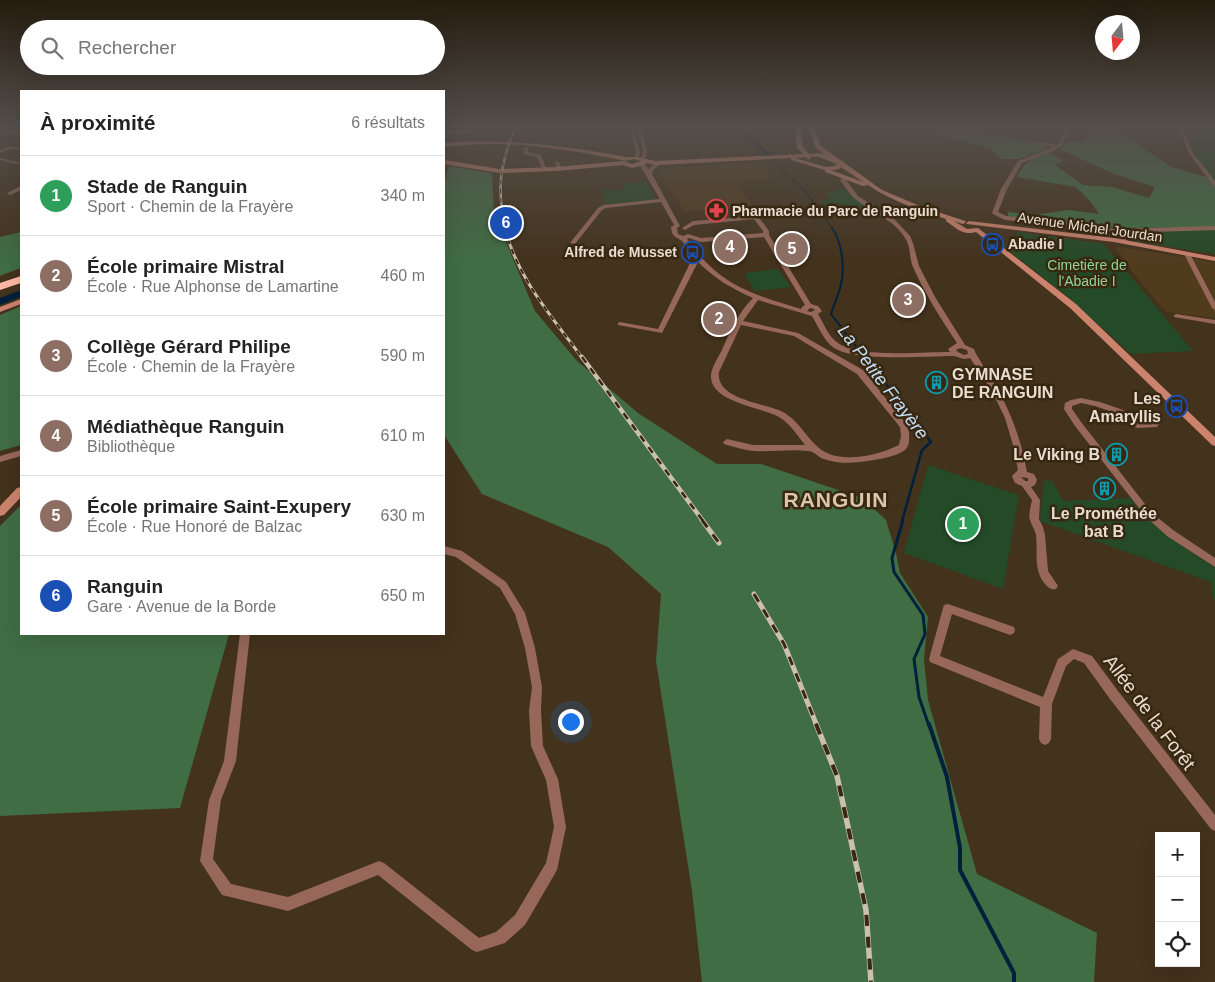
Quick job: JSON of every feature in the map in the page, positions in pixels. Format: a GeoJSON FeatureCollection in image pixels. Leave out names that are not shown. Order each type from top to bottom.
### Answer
{"type":"FeatureCollection","features":[{"type":"Feature","properties":{"kind":"highway"},"geometry":{"type":"LineString","coordinates":[[0,280],[20,272]]}},
{"type":"Feature","properties":{"kind":"highway"},"geometry":{"type":"LineString","coordinates":[[0,287],[20,279]]}},
{"type":"Feature","properties":{"kind":"main road"},"geometry":{"type":"LineString","coordinates":[[830,172],[880,191]]}},
{"type":"Feature","properties":{"kind":"main road","name":"Avenue Michel Jourdan"},"geometry":{"type":"LineString","coordinates":[[852,172],[880,191],[938,214],[966,222],[1114,240],[1215,259]]}},
{"type":"Feature","properties":{"kind":"main road","name":"Avenue Michel Jourdan"},"geometry":{"type":"LineString","coordinates":[[938,214],[956,225],[960,230],[973,231],[976,228],[990,226]]}},
{"type":"Feature","properties":{"kind":"main road"},"geometry":{"type":"LineString","coordinates":[[956,225],[966,222],[976,228],[1073,306],[1215,443]]}},
{"type":"Feature","properties":{"kind":"main road","name":"Avenue Michel Jourdan"},"geometry":{"type":"LineString","coordinates":[[967,231],[1001,248]]}},
{"type":"Feature","properties":{"kind":"main road"},"geometry":{"type":"LineString","coordinates":[[0,310],[20,302]]}},
{"type":"Feature","properties":{"kind":"main road"},"geometry":{"type":"LineString","coordinates":[[0,512],[20,492]]}},
{"type":"Feature","properties":{"kind":"street"},"geometry":{"type":"LineString","coordinates":[[1014,172],[1004,189],[995,213],[1005,218],[1103,228],[1121,235],[1124,242]]}},
{"type":"Feature","properties":{"kind":"street"},"geometry":{"type":"LineString","coordinates":[[1205,172],[1215,184]]}},
{"type":"Feature","properties":{"kind":"street"},"geometry":{"type":"LineString","coordinates":[[649,174],[677,226],[685,228],[692,223],[756,217],[766,231],[766,235],[809,314],[815,314],[824,330],[838,347],[867,353],[972,356]]}},
{"type":"Feature","properties":{"kind":"street"},"geometry":{"type":"LineString","coordinates":[[845,178],[843,180],[849,192],[891,220],[909,238],[916,266],[938,309],[962,346]]}},
{"type":"Feature","properties":{"kind":"street"},"geometry":{"type":"LineString","coordinates":[[10,193],[20,188]]}},
{"type":"Feature","properties":{"kind":"street"},"geometry":{"type":"LineString","coordinates":[[573,243],[600,209],[605,206],[664,200]]}},
{"type":"Feature","properties":{"kind":"street"},"geometry":{"type":"LineString","coordinates":[[677,226],[674,227],[674,232],[677,236],[701,240],[766,235]]}},
{"type":"Feature","properties":{"kind":"street"},"geometry":{"type":"LineString","coordinates":[[685,228],[686,237],[699,259],[714,274],[756,298],[775,304],[807,308]]}},
{"type":"Feature","properties":{"kind":"street"},"geometry":{"type":"LineString","coordinates":[[1112,231],[1215,228]]}},
{"type":"Feature","properties":{"kind":"street"},"geometry":{"type":"LineString","coordinates":[[1112,231],[1114,240]]}},
{"type":"Feature","properties":{"kind":"street"},"geometry":{"type":"LineString","coordinates":[[1187,254],[1215,308]]}},
{"type":"Feature","properties":{"kind":"street"},"geometry":{"type":"LineString","coordinates":[[620,324],[660,332],[694,261],[699,259]]}},
{"type":"Feature","properties":{"kind":"street"},"geometry":{"type":"LineString","coordinates":[[738,322],[796,334],[860,372],[904,426],[903,447],[877,456],[855,460],[842,460],[816,452],[785,417],[769,409],[731,397],[718,388],[715,378],[717,368],[738,322],[745,309],[756,298]]}},
{"type":"Feature","properties":{"kind":"street"},"geometry":{"type":"LineString","coordinates":[[1176,316],[1215,322]]}},
{"type":"Feature","properties":{"kind":"street"},"geometry":{"type":"LineString","coordinates":[[980,369],[971,366],[952,350],[953,347],[962,346],[970,349],[972,356],[979,364],[980,369],[1006,410],[1020,454],[1023,473],[1031,476],[1033,480],[1032,483],[1025,484],[1036,500],[1034,520],[1039,526],[1043,575],[1053,586]]}},
{"type":"Feature","properties":{"kind":"street"},"geometry":{"type":"LineString","coordinates":[[1130,416],[1085,401],[1070,402],[1068,405],[1068,410],[1149,515],[1170,533],[1215,563]]}},
{"type":"Feature","properties":{"kind":"street"},"geometry":{"type":"LineString","coordinates":[[727,442],[753,448],[812,448]]}},
{"type":"Feature","properties":{"kind":"street"},"geometry":{"type":"LineString","coordinates":[[0,459],[20,453]]}},
{"type":"Feature","properties":{"kind":"street"},"geometry":{"type":"LineString","coordinates":[[244,635],[230,761],[215,800],[206,861],[227,890],[288,904],[379,868],[476,945],[500,938],[520,920],[552,865],[560,827],[552,779],[537,746],[535,711],[537,687],[530,648],[520,612],[503,585],[459,554],[445,550]]}},
{"type":"Feature","properties":{"kind":"street"},"geometry":{"type":"LineString","coordinates":[[1010,630],[948,608],[934,659],[1046,704]]}},
{"type":"Feature","properties":{"kind":"street","name":"Allée de la Forêt"},"geometry":{"type":"LineString","coordinates":[[1045,739],[1046,704],[1062,663],[1073,654],[1088,659],[1215,824]]}},
{"type":"Feature","properties":{"kind":"shaded area"},"geometry":{"type":"Polygon","coordinates":[[[660,172],[767,172],[771,179],[736,182],[752,206],[684,211],[660,172]]]}},
{"type":"Feature","properties":{"kind":"shaded area"},"geometry":{"type":"Polygon","coordinates":[[[1114,246],[1215,262],[1215,318],[1166,312],[1134,274],[1114,246]]]}},
{"type":"Feature","properties":{"kind":"green space"},"geometry":{"type":"Polygon","coordinates":[[[448,172],[492,173],[494,214],[535,311],[577,361],[638,413],[717,464],[761,464],[862,498],[886,520],[900,573],[928,617],[924,659],[928,700],[977,874],[1097,933],[1094,982],[702,982],[692,891],[656,661],[661,594],[608,547],[482,494],[445,437],[445,182],[448,172]]]}},
{"type":"Feature","properties":{"kind":"green space"},"geometry":{"type":"Polygon","coordinates":[[[1020,172],[1065,172],[1083,185],[1112,187],[1149,198],[1155,187],[1109,172],[1188,172],[1207,177],[1215,186],[1215,227],[1119,228],[1008,217],[1008,212],[1034,215],[1068,210],[1099,214],[1090,201],[1076,187],[1017,177],[1020,172]]]}},
{"type":"Feature","properties":{"kind":"green space"},"geometry":{"type":"Polygon","coordinates":[[[1207,172],[1215,172],[1215,181],[1207,172]]]}},
{"type":"Feature","properties":{"kind":"green space"},"geometry":{"type":"Polygon","coordinates":[[[625,181],[631,184],[647,182],[655,200],[605,204],[601,189],[621,191],[625,181]]]}},
{"type":"Feature","properties":{"kind":"green space"},"geometry":{"type":"Polygon","coordinates":[[[844,189],[875,212],[842,207],[845,204],[835,203],[836,206],[819,201],[831,199],[826,192],[844,189]]]}},
{"type":"Feature","properties":{"kind":"green space"},"geometry":{"type":"Polygon","coordinates":[[[1215,229],[1215,254],[1133,241],[1127,231],[1215,229]]]}},
{"type":"Feature","properties":{"kind":"green space"},"geometry":{"type":"Polygon","coordinates":[[[20,232],[20,268],[0,276],[0,237],[20,232]]]}},
{"type":"Feature","properties":{"kind":"green space","name":"Cimetière de l'Abadie I"},"geometry":{"type":"Polygon","coordinates":[[[1017,232],[1104,244],[1193,351],[1131,354],[1067,296],[1003,246],[1014,242],[1017,232]]]}},
{"type":"Feature","properties":{"kind":"green space"},"geometry":{"type":"Polygon","coordinates":[[[778,269],[791,287],[755,291],[744,273],[778,269]]]}},
{"type":"Feature","properties":{"kind":"green space"},"geometry":{"type":"Polygon","coordinates":[[[20,306],[20,445],[0,451],[0,315],[20,306]]]}},
{"type":"Feature","properties":{"kind":"green space"},"geometry":{"type":"Polygon","coordinates":[[[928,465],[1019,495],[1003,589],[904,553],[928,465]]]}},
{"type":"Feature","properties":{"kind":"green space"},"geometry":{"type":"Polygon","coordinates":[[[1044,480],[1052,481],[1064,501],[1130,498],[1148,518],[1169,536],[1215,567],[1215,599],[1213,599],[1211,582],[1040,521],[1044,480]]]}},
{"type":"Feature","properties":{"kind":"green space"},"geometry":{"type":"Polygon","coordinates":[[[20,506],[20,635],[229,635],[180,808],[0,816],[0,526],[20,506]]]}},
{"type":"Feature","properties":{"kind":"waterway","name":"La Petite Frayère"},"geometry":{"type":"LineString","coordinates":[[784,172],[804,190],[833,229]]}},
{"type":"Feature","properties":{"kind":"waterway","name":"La Petite Frayère"},"geometry":{"type":"LineString","coordinates":[[832,228],[840,247],[843,271],[840,288],[831,314],[866,359]]}},
{"type":"Feature","properties":{"kind":"waterway"},"geometry":{"type":"LineString","coordinates":[[0,302],[20,293]]}},
{"type":"Feature","properties":{"kind":"waterway","name":"La Petite Frayère"},"geometry":{"type":"LineString","coordinates":[[865,357],[931,442],[922,450],[902,521]]}},
{"type":"Feature","properties":{"kind":"waterway","name":"La Petite Frayère"},"geometry":{"type":"LineString","coordinates":[[903,520],[892,558],[894,572],[923,615],[925,634],[914,659],[919,697],[929,726]]}},
{"type":"Feature","properties":{"kind":"waterway","name":"La Petite Frayère"},"geometry":{"type":"LineString","coordinates":[[929,724],[947,777],[960,848],[960,870],[1014,973],[1014,982]]}},
{"type":"Feature","properties":{"kind":"railway"},"geometry":{"type":"LineString","coordinates":[[502,172],[501,202],[506,229]]}},
{"type":"Feature","properties":{"kind":"railway"},"geometry":{"type":"LineString","coordinates":[[505,228],[518,264],[527,281],[548,313],[583,359]]}},
{"type":"Feature","properties":{"kind":"railway"},"geometry":{"type":"LineString","coordinates":[[582,357],[703,521]]}},
{"type":"Feature","properties":{"kind":"railway"},"geometry":{"type":"LineString","coordinates":[[702,520],[719,543]]}},
{"type":"Feature","properties":{"kind":"railway"},"geometry":{"type":"LineString","coordinates":[[754,594],[784,644],[817,726]]}},
{"type":"Feature","properties":{"kind":"railway"},"geometry":{"type":"LineString","coordinates":[[816,724],[837,776],[866,910],[871,982]]}},
{"type":"Feature","properties":{"kind":"place","name":"Pharmacie du Parc de Ranguin"},"geometry":{"type":"Point","coordinates":[716,211]}},
{"type":"Feature","properties":{"kind":"place","name":"Ranguin"},"geometry":{"type":"Point","coordinates":[506,223]}},
{"type":"Feature","properties":{"kind":"place","name":"Abadie I"},"geometry":{"type":"Point","coordinates":[992,244]}},
{"type":"Feature","properties":{"kind":"place","name":"Médiathèque Ranguin"},"geometry":{"type":"Point","coordinates":[730,247]}},
{"type":"Feature","properties":{"kind":"place","name":"École primaire Saint-Exupery"},"geometry":{"type":"Point","coordinates":[792,249]}},
{"type":"Feature","properties":{"kind":"place","name":"Alfred de Musset"},"geometry":{"type":"Point","coordinates":[693,252]}},
{"type":"Feature","properties":{"kind":"place","name":"Collège Gérard Philipe"},"geometry":{"type":"Point","coordinates":[908,300]}},
{"type":"Feature","properties":{"kind":"place","name":"École primaire Mistral"},"geometry":{"type":"Point","coordinates":[719,319]}},
{"type":"Feature","properties":{"kind":"place","name":"GYMNASE DE RANGUIN"},"geometry":{"type":"Point","coordinates":[936,383]}},
{"type":"Feature","properties":{"kind":"place","name":"Les Amaryllis"},"geometry":{"type":"Point","coordinates":[1177,407]}},
{"type":"Feature","properties":{"kind":"place","name":"Le Viking B"},"geometry":{"type":"Point","coordinates":[1116,454]}},
{"type":"Feature","properties":{"kind":"place","name":"Le Prométhée bat B"},"geometry":{"type":"Point","coordinates":[1104,489]}},
{"type":"Feature","properties":{"kind":"place","name":"Stade de Ranguin"},"geometry":{"type":"Point","coordinates":[963,524]}},
{"type":"Feature","properties":{"kind":"district","name":"RANGUIN"},"geometry":{"type":"Point","coordinates":[836,500]}}]}
